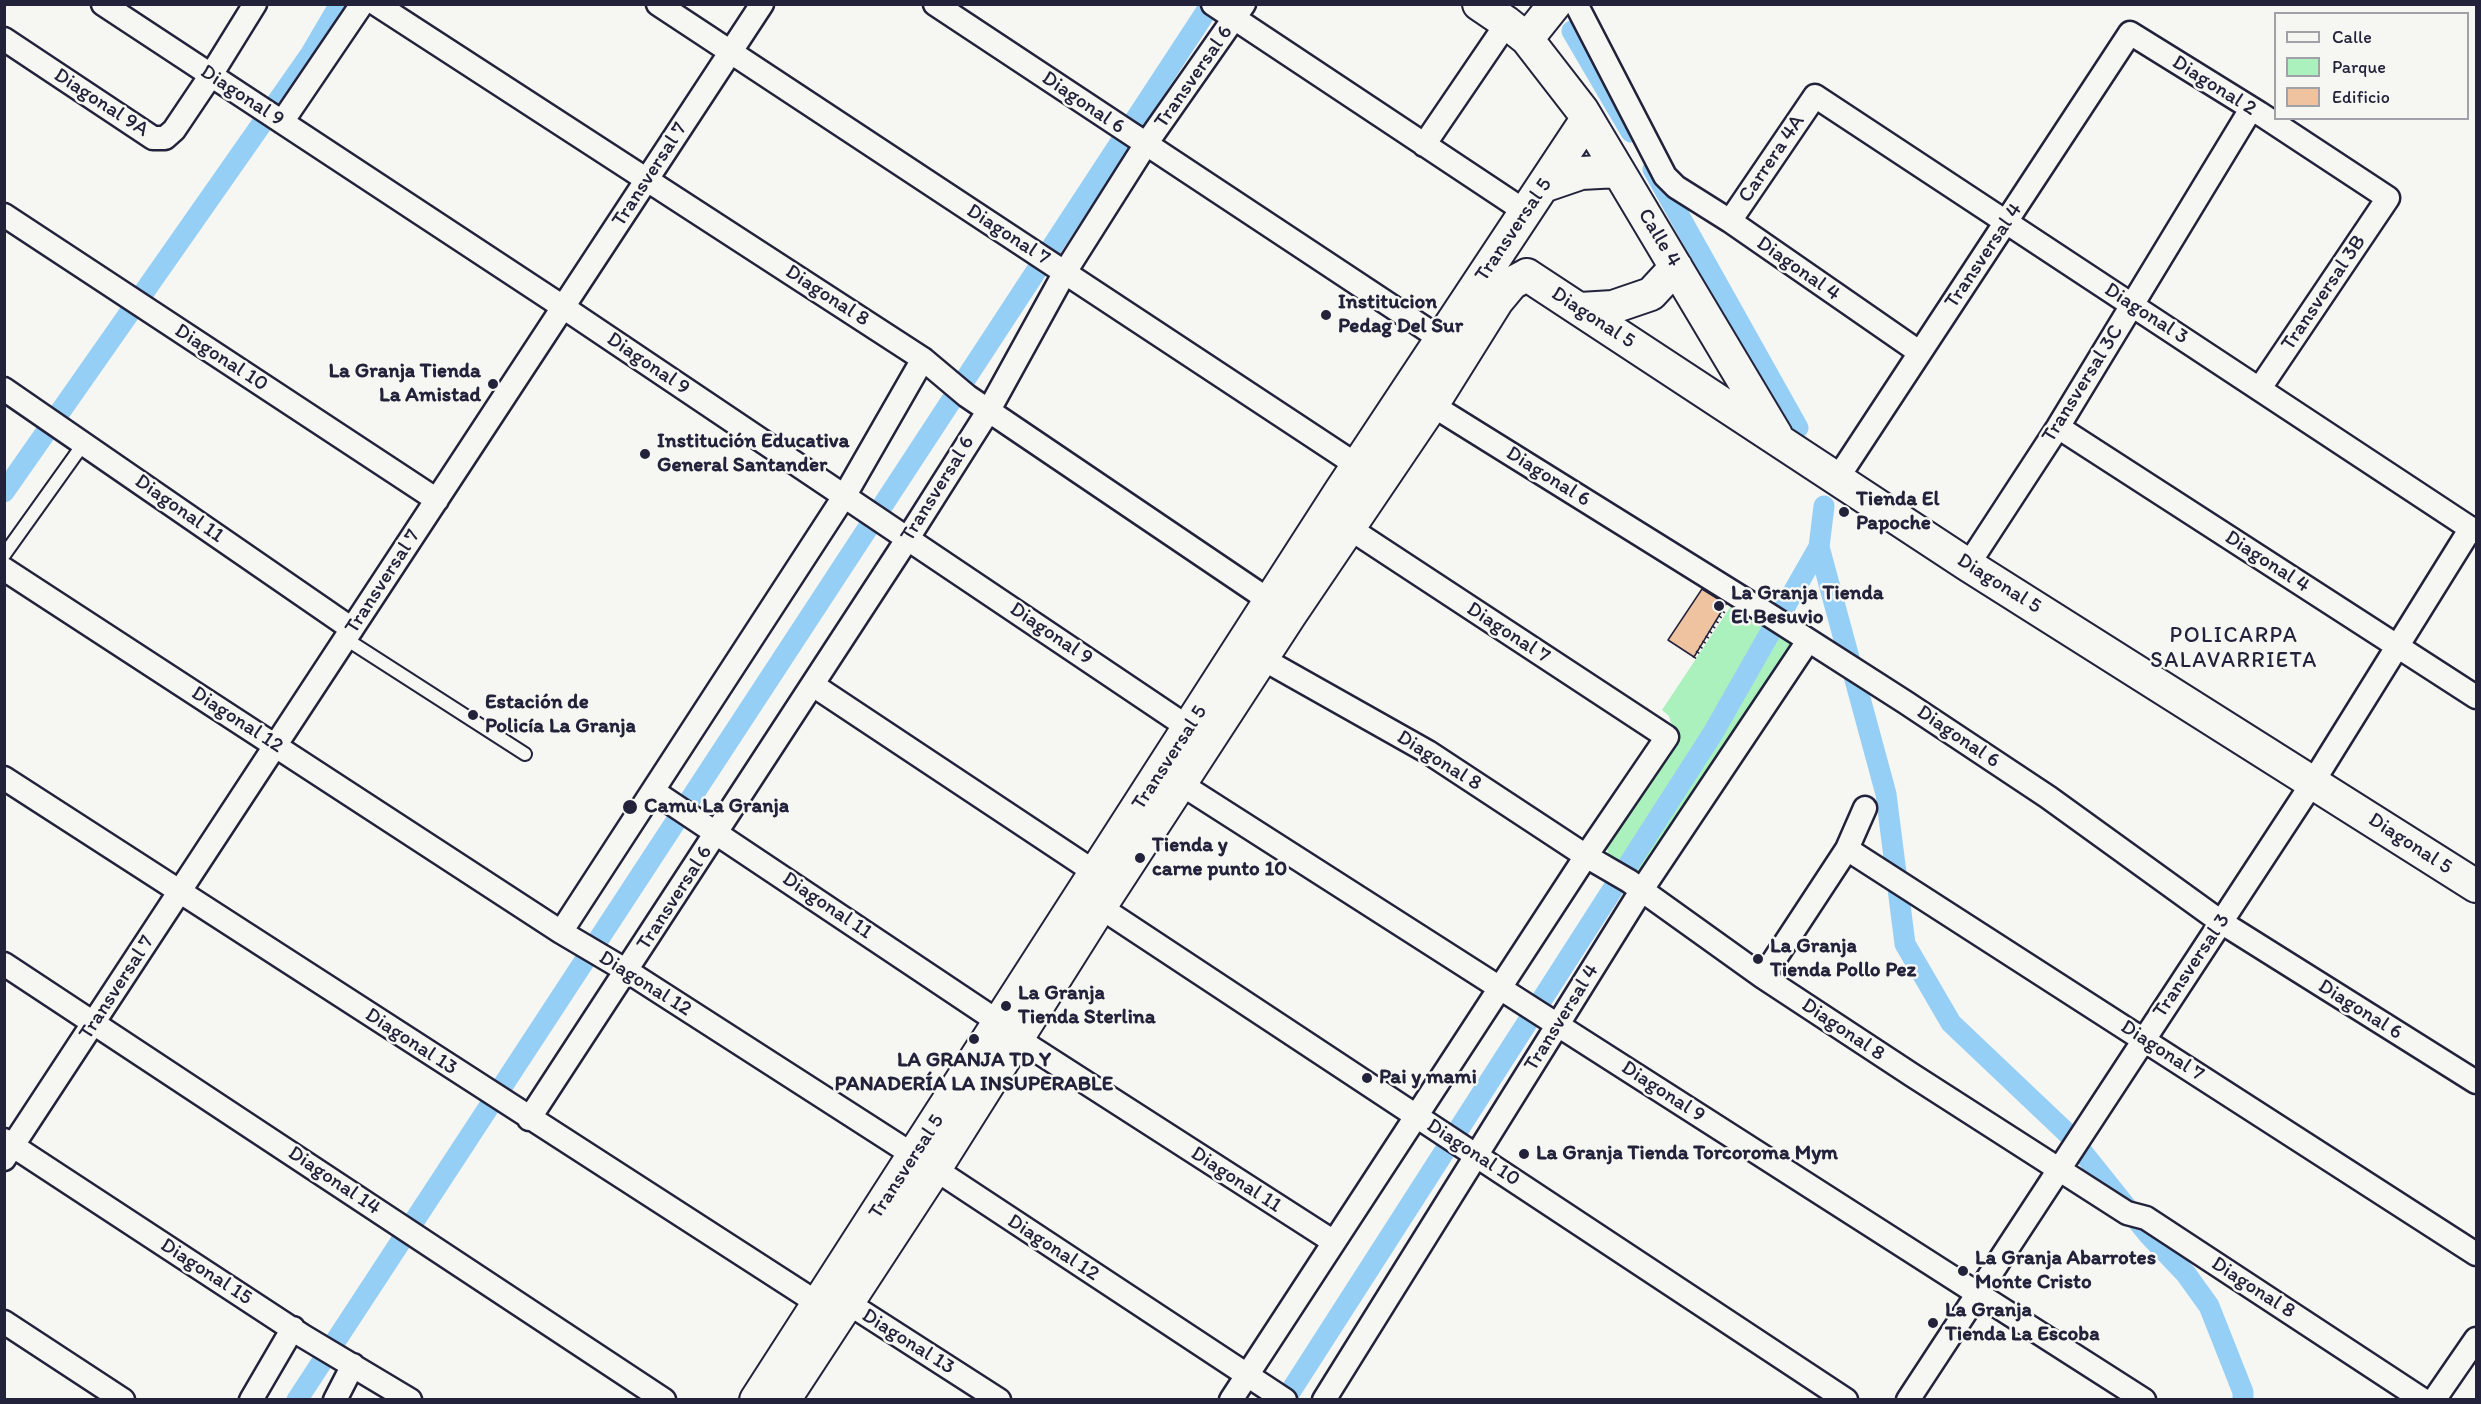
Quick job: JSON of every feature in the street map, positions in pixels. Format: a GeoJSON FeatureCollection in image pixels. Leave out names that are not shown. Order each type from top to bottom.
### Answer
{"type":"FeatureCollection","features":[{"type":"Feature","properties":{"kind":"street","name":"Diagonal 9"},"geometry":{"type":"LineString","coordinates":[[103,4],[563,307],[1189,728]]}},
{"type":"Feature","properties":{"kind":"street"},"geometry":{"type":"LineString","coordinates":[[211,75],[255,4]]}},
{"type":"Feature","properties":{"kind":"street"},"geometry":{"type":"LineString","coordinates":[[279,120],[362,4]]}},
{"type":"Feature","properties":{"kind":"street","name":"Diagonal 8"},"geometry":{"type":"LineString","coordinates":[[376,4],[923,359],[967,396],[1270,601]]}},
{"type":"Feature","properties":{"kind":"street","name":"Diagonal 7"},"geometry":{"type":"LineString","coordinates":[[658,4],[1358,466]]}},
{"type":"Feature","properties":{"kind":"street","name":"Transversal 7"},"geometry":{"type":"LineString","coordinates":[[7,1148],[180,892],[762,4]]}},
{"type":"Feature","properties":{"kind":"street","name":"Diagonal 6"},"geometry":{"type":"LineString","coordinates":[[934,4],[1441,339]]}},
{"type":"Feature","properties":{"kind":"street"},"geometry":{"type":"LineString","coordinates":[[1479,4],[1517,31]]}},
{"type":"Feature","properties":{"kind":"street"},"geometry":{"type":"LineString","coordinates":[[1424,145],[1517,31],[1555,4]]}},
{"type":"Feature","properties":{"kind":"street","name":"Calle 4"},"geometry":{"type":"LineString","coordinates":[[1576,4],[1665,176],[1676,187]]}},
{"type":"Feature","properties":{"kind":"street"},"geometry":{"type":"LineString","coordinates":[[1229,10],[1524,214],[1519,250],[1527,275]]}},
{"type":"Feature","properties":{"kind":"street","name":"Transversal 6"},"geometry":{"type":"LineString","coordinates":[[525,1116],[621,967],[717,832],[813,685],[903,535],[989,410],[1130,134],[1229,10]]}},
{"type":"Feature","properties":{"kind":"street","name":"Calle 4"},"geometry":{"type":"LineString","coordinates":[[1517,31],[1587,119],[1787,447]]}},
{"type":"Feature","properties":{"kind":"street","name":"Diagonal 2"},"geometry":{"type":"LineString","coordinates":[[2130,33],[2388,198]]}},
{"type":"Feature","properties":{"kind":"street","name":"Transversal 4"},"geometry":{"type":"LineString","coordinates":[[1828,473],[1919,352],[2130,33]]}},
{"type":"Feature","properties":{"kind":"street","name":"Diagonal 9A"},"geometry":{"type":"LineString","coordinates":[[4,39],[153,138],[165,138],[174,130],[211,75]]}},
{"type":"Feature","properties":{"kind":"street","name":"Diagonal 3"},"geometry":{"type":"LineString","coordinates":[[1815,96],[2474,530]]}},
{"type":"Feature","properties":{"kind":"street","name":"Carrera 4A"},"geometry":{"type":"LineString","coordinates":[[1730,221],[1815,96]]}},
{"type":"Feature","properties":{"kind":"street","name":"Transversal 3C"},"geometry":{"type":"LineString","coordinates":[[1968,565],[2058,427],[2251,109]]}},
{"type":"Feature","properties":{"kind":"street","name":"Transversal 5"},"geometry":{"type":"LineString","coordinates":[[1009,1031],[1096,873],[1270,601],[1587,119]]}},
{"type":"Feature","properties":{"kind":"street"},"geometry":{"type":"LineString","coordinates":[[1543,186],[1581,173],[1618,171]]}},
{"type":"Feature","properties":{"kind":"street","name":"Diagonal 4"},"geometry":{"type":"LineString","coordinates":[[1676,187],[1730,221],[1919,352]]}},
{"type":"Feature","properties":{"kind":"street","name":"Transversal 3B"},"geometry":{"type":"LineString","coordinates":[[2260,388],[2388,198]]}},
{"type":"Feature","properties":{"kind":"street","name":"Diagonal 10"},"geometry":{"type":"LineString","coordinates":[[4,215],[437,500]]}},
{"type":"Feature","properties":{"kind":"street"},"geometry":{"type":"LineString","coordinates":[[1580,309],[1614,307],[1651,294],[1676,267]]}},
{"type":"Feature","properties":{"kind":"street","name":"Transversal 5"},"geometry":{"type":"LineString","coordinates":[[784,1400],[833,1304],[1009,1031],[1100,907],[1290,615],[1432,405],[1497,301],[1512,283],[1527,275]]}},
{"type":"Feature","properties":{"kind":"street","name":"Diagonal 5"},"geometry":{"type":"LineString","coordinates":[[1527,275],[1968,565],[2476,886]]}},
{"type":"Feature","properties":{"kind":"street"},"geometry":{"type":"LineString","coordinates":[[561,932],[653,791],[852,501],[923,359]]}},
{"type":"Feature","properties":{"kind":"street","name":"Diagonal 11"},"geometry":{"type":"LineString","coordinates":[[4,389],[84,443],[349,634]]}},
{"type":"Feature","properties":{"kind":"street","name":"Diagonal 6"},"geometry":{"type":"LineString","coordinates":[[1432,405],[1735,593],[1865,677],[2048,797],[2221,922],[2476,1082]]}},
{"type":"Feature","properties":{"kind":"street","name":"Diagonal 4"},"geometry":{"type":"LineString","coordinates":[[2058,427],[2476,697]]}},
{"type":"Feature","properties":{"kind":"street","name":"Diagonal 7"},"geometry":{"type":"LineString","coordinates":[[1349,528],[1667,737],[1592,860]]}},
{"type":"Feature","properties":{"kind":"street","name":"Transversal 3"},"geometry":{"type":"LineString","coordinates":[[1908,1400],[2313,782],[2396,646],[2474,530]]}},
{"type":"Feature","properties":{"kind":"street","name":"Diagonal 12"},"geometry":{"type":"LineString","coordinates":[[4,569],[561,932],[621,967],[924,1163],[1285,1400]]}},
{"type":"Feature","properties":{"kind":"street","name":"Transversal 4"},"geometry":{"type":"LineString","coordinates":[[1324,1400],[1470,1150],[1554,1022],[1635,886],[1808,641]]}},
{"type":"Feature","properties":{"kind":"street","name":"Diagonal 8"},"geometry":{"type":"LineString","coordinates":[[1263,659],[1428,752],[1635,886],[1763,977],[2063,1162],[2136,1215],[2423,1400]]}},
{"type":"Feature","properties":{"kind":"street"},"geometry":{"type":"LineString","coordinates":[[813,685],[1096,873]]}},
{"type":"Feature","properties":{"kind":"street","name":"Diagonal 13"},"geometry":{"type":"LineString","coordinates":[[4,778],[525,1116],[833,1304],[999,1400]]}},
{"type":"Feature","properties":{"kind":"street","name":"Diagonal 9"},"geometry":{"type":"LineString","coordinates":[[1181,784],[2144,1400]]}},
{"type":"Feature","properties":{"kind":"street","name":"Diagonal 11"},"geometry":{"type":"LineString","coordinates":[[653,791],[1009,1031],[1334,1242]]}},
{"type":"Feature","properties":{"kind":"street"},"geometry":{"type":"LineString","coordinates":[[1763,977],[1847,849],[1865,808]]}},
{"type":"Feature","properties":{"kind":"street","name":"Diagonal 7"},"geometry":{"type":"LineString","coordinates":[[1847,849],[2476,1254]]}},
{"type":"Feature","properties":{"kind":"street"},"geometry":{"type":"LineString","coordinates":[[1231,1400],[1251,1378],[1334,1242],[1422,1119],[1508,992],[1592,860]]}},
{"type":"Feature","properties":{"kind":"street","name":"Diagonal 10"},"geometry":{"type":"LineString","coordinates":[[1100,907],[1846,1400]]}},
{"type":"Feature","properties":{"kind":"street","name":"Diagonal 14"},"geometry":{"type":"LineString","coordinates":[[4,964],[664,1400]]}},
{"type":"Feature","properties":{"kind":"street","name":"Diagonal 15"},"geometry":{"type":"LineString","coordinates":[[7,1148],[344,1361],[410,1400]]}},
{"type":"Feature","properties":{"kind":"street","name":"Transversal 5"},"geometry":{"type":"LineString","coordinates":[[756,1400],[833,1304]]}},
{"type":"Feature","properties":{"kind":"street"},"geometry":{"type":"LineString","coordinates":[[4,1322],[123,1400]]}},
{"type":"Feature","properties":{"kind":"street"},"geometry":{"type":"LineString","coordinates":[[251,1400],[298,1332]]}},
{"type":"Feature","properties":{"kind":"street"},"geometry":{"type":"LineString","coordinates":[[2434,1400],[2476,1339]]}},
{"type":"Feature","properties":{"kind":"street"},"geometry":{"type":"LineString","coordinates":[[335,1400],[344,1361]]}},
{"type":"Feature","properties":{"kind":"lane"},"geometry":{"type":"LineString","coordinates":[[4,555],[84,443]]}},
{"type":"Feature","properties":{"kind":"lane"},"geometry":{"type":"LineString","coordinates":[[349,634],[525,754]]}},
{"type":"Feature","properties":{"kind":"path"},"geometry":{"type":"LineString","coordinates":[[1694,658],[1735,593]]}},
{"type":"Feature","properties":{"kind":"green space"},"geometry":{"type":"Polygon","coordinates":[[[1733,603],[1797,644],[1650,876],[1631,877],[1611,863],[1606,845],[1674,733],[1669,716],[1662,710],[1733,603]]]}},
{"type":"Feature","properties":{"kind":"building"},"geometry":{"type":"Polygon","coordinates":[[[1702,589],[1726,604],[1694,657],[1668,640],[1702,589]]]}},
{"type":"Feature","properties":{"kind":"waterway"},"geometry":{"type":"LineString","coordinates":[[4,492],[310,55],[340,4]]}},
{"type":"Feature","properties":{"kind":"waterway"},"geometry":{"type":"LineString","coordinates":[[297,1400],[1211,4]]}},
{"type":"Feature","properties":{"kind":"waterway"},"geometry":{"type":"LineString","coordinates":[[1572,31],[1631,132]]}},
{"type":"Feature","properties":{"kind":"waterway"},"geometry":{"type":"LineString","coordinates":[[1653,169],[1798,428]]}},
{"type":"Feature","properties":{"kind":"waterway"},"geometry":{"type":"LineString","coordinates":[[1824,506],[1819,547],[1886,794],[1905,944],[1951,1023],[2068,1134],[2148,1234],[2186,1274],[2209,1306],[2243,1392],[2243,1400]]}},
{"type":"Feature","properties":{"kind":"waterway"},"geometry":{"type":"LineString","coordinates":[[1285,1400],[1713,733],[1819,547]]}},
{"type":"Feature","properties":{"kind":"place","name":"Institucion Pedag Del Sur"},"geometry":{"type":"Point","coordinates":[1326,315]}},
{"type":"Feature","properties":{"kind":"place","name":"La Granja Tienda La Amistad"},"geometry":{"type":"Point","coordinates":[493,384]}},
{"type":"Feature","properties":{"kind":"place","name":"Institución Educativa General Santander"},"geometry":{"type":"Point","coordinates":[645,454]}},
{"type":"Feature","properties":{"kind":"place","name":"Tienda El Papoche"},"geometry":{"type":"Point","coordinates":[1844,512]}},
{"type":"Feature","properties":{"kind":"place","name":"La Granja Tienda El Besuvio"},"geometry":{"type":"Point","coordinates":[1719,606]}},
{"type":"Feature","properties":{"kind":"place","name":"Estación de Policía La Granja"},"geometry":{"type":"Point","coordinates":[473,715]}},
{"type":"Feature","properties":{"kind":"place","name":"Camu La Granja"},"geometry":{"type":"Point","coordinates":[630,807]}},
{"type":"Feature","properties":{"kind":"place","name":"Tienda y carne punto 10"},"geometry":{"type":"Point","coordinates":[1140,858]}},
{"type":"Feature","properties":{"kind":"place","name":"La Granja Tienda Pollo Pez"},"geometry":{"type":"Point","coordinates":[1758,959]}},
{"type":"Feature","properties":{"kind":"place","name":"La Granja Tienda Sterlina"},"geometry":{"type":"Point","coordinates":[1006,1006]}},
{"type":"Feature","properties":{"kind":"place","name":"LA GRANJA TD Y PANADERÍA LA INSUPERABLE"},"geometry":{"type":"Point","coordinates":[974,1039]}},
{"type":"Feature","properties":{"kind":"place","name":"Pai y mami"},"geometry":{"type":"Point","coordinates":[1367,1078]}},
{"type":"Feature","properties":{"kind":"place","name":"La Granja Tienda Torcoroma Mym"},"geometry":{"type":"Point","coordinates":[1524,1154]}},
{"type":"Feature","properties":{"kind":"place","name":"La Granja Abarrotes Monte Cristo"},"geometry":{"type":"Point","coordinates":[1963,1271]}},
{"type":"Feature","properties":{"kind":"place","name":"La Granja Tienda La Escoba"},"geometry":{"type":"Point","coordinates":[1933,1323]}},
{"type":"Feature","properties":{"kind":"district","name":"POLICARPA SALAVARRIETA"},"geometry":{"type":"Point","coordinates":[2234,648]}}]}
